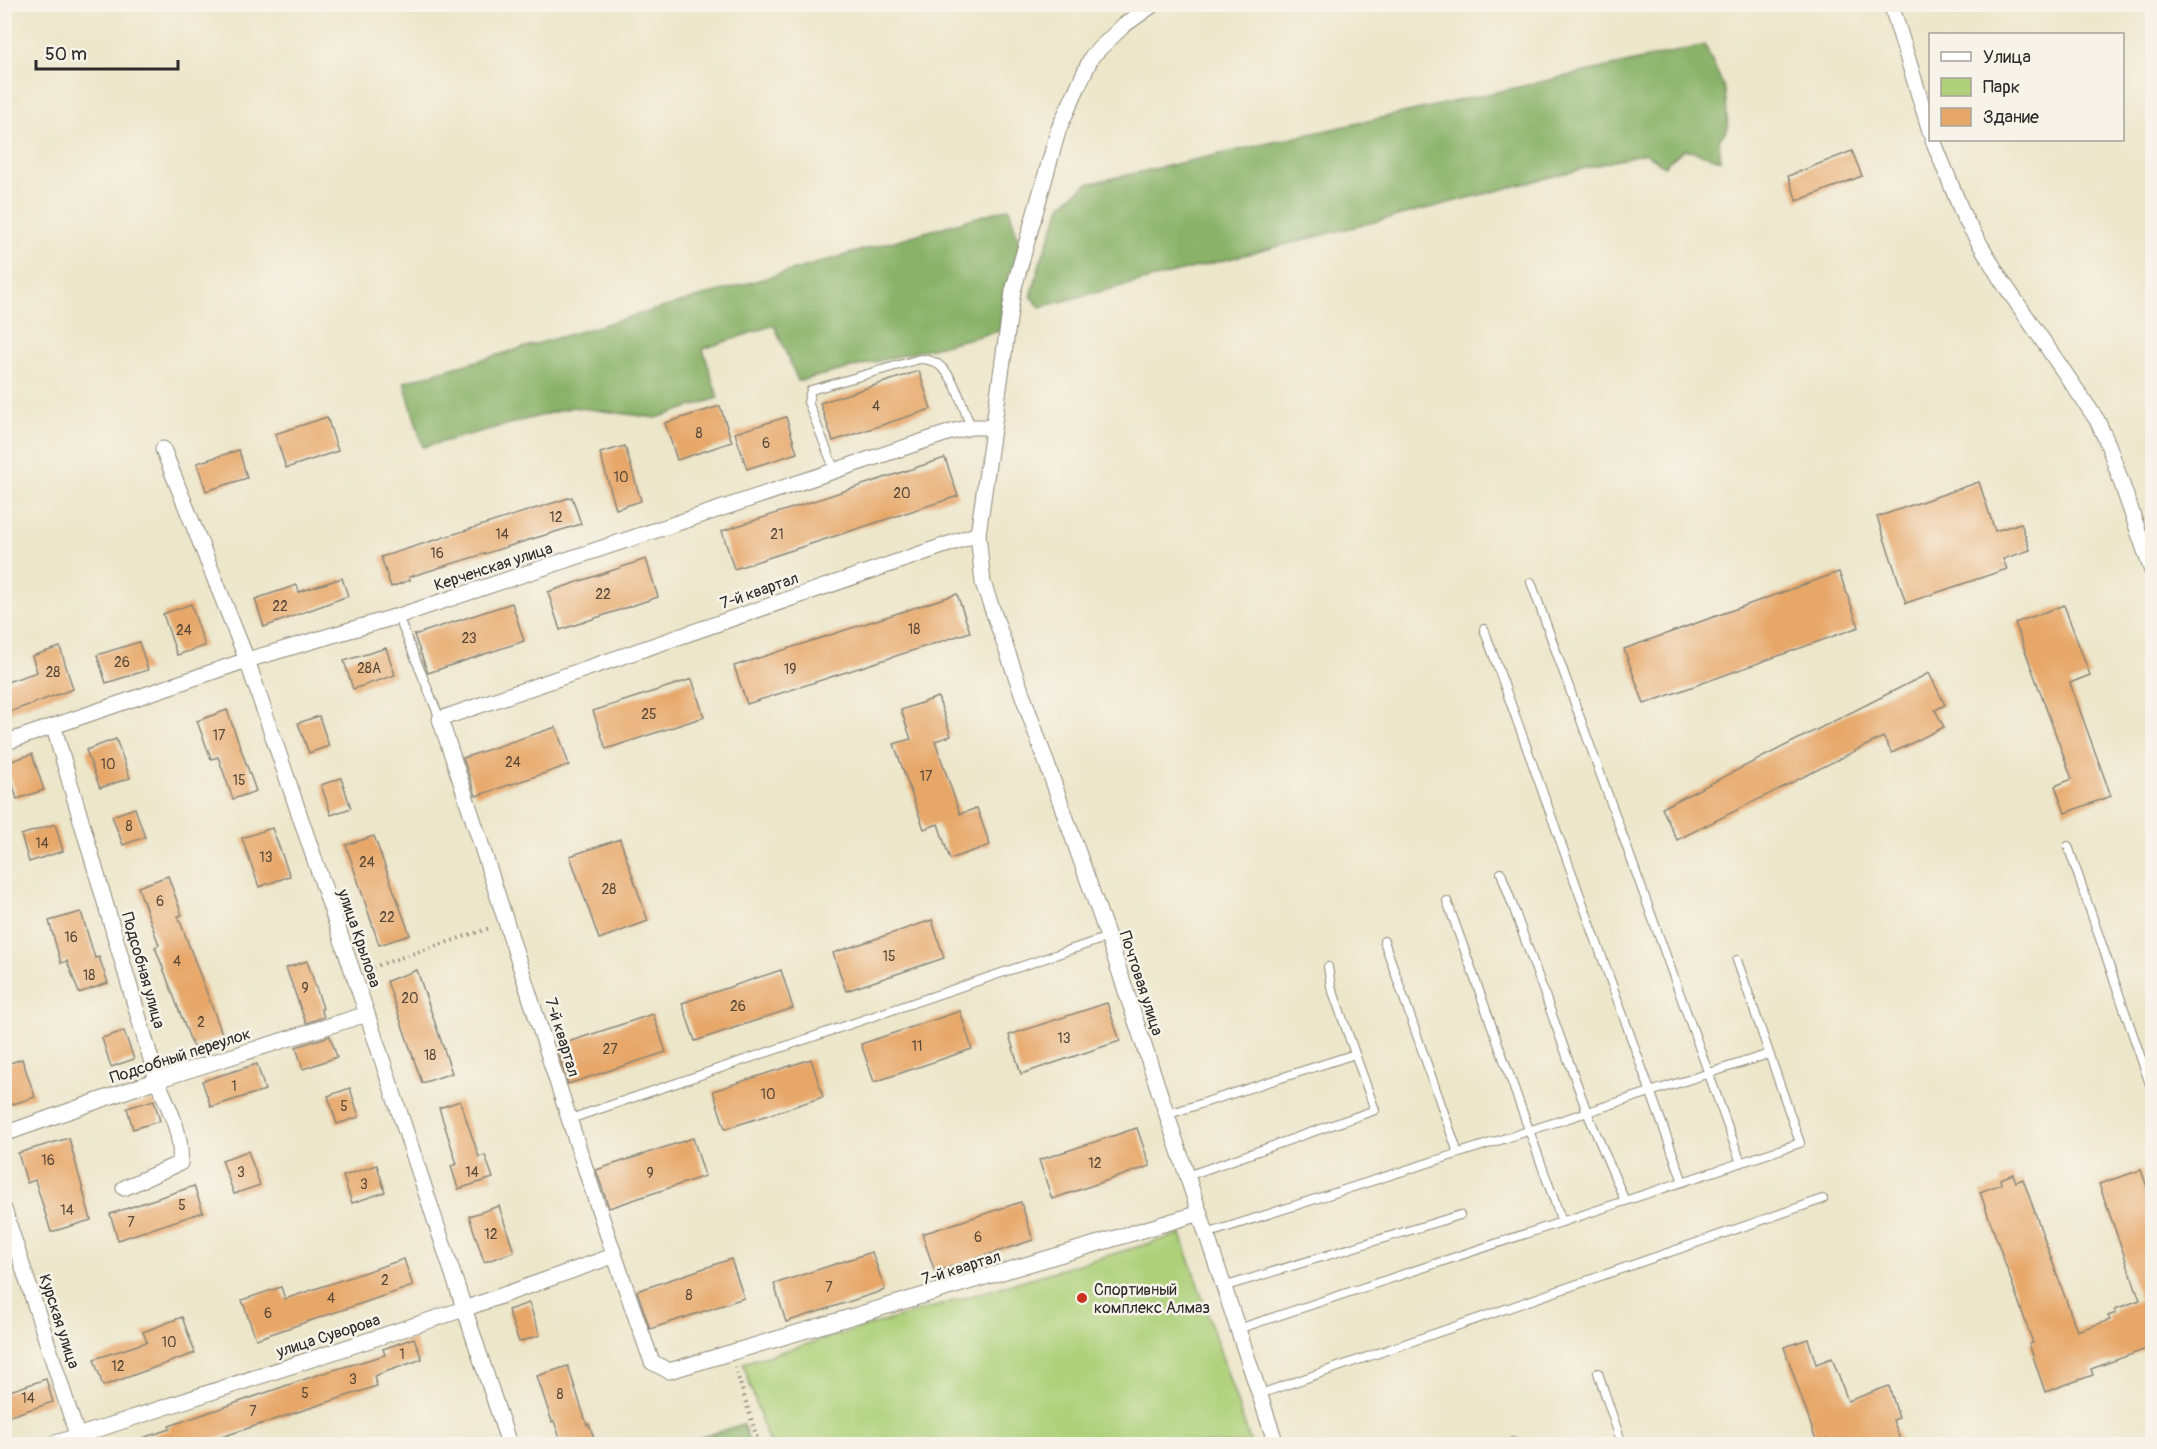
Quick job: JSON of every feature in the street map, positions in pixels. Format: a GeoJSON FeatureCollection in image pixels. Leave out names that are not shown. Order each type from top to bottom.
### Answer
{"type":"FeatureCollection","features":[{"type":"Feature","properties":{"kind":"street","name":"Почтовая улица"},"geometry":{"type":"LineString","coordinates":[[1154,4],[1123,26],[1092,56],[1059,128],[1013,291],[978,534],[983,583],[1108,937],[1276,1444]]}},
{"type":"Feature","properties":{"kind":"street"},"geometry":{"type":"LineString","coordinates":[[1891,4],[1929,128]]}},
{"type":"Feature","properties":{"kind":"street"},"geometry":{"type":"LineString","coordinates":[[1933,141],[1964,217],[2000,278],[2097,420],[2108,444],[2152,571]]}},
{"type":"Feature","properties":{"kind":"street","name":"Керченская улица"},"geometry":{"type":"LineString","coordinates":[[4,743],[54,728],[247,660],[398,616],[971,427],[993,427]]}},
{"type":"Feature","properties":{"kind":"street","name":"улица Крылова"},"geometry":{"type":"LineString","coordinates":[[163,449],[247,660],[509,1444]]}},
{"type":"Feature","properties":{"kind":"street","name":"7-й квартал"},"geometry":{"type":"LineString","coordinates":[[978,534],[440,719],[508,922],[613,1256],[652,1362],[669,1371],[1200,1214]]}},
{"type":"Feature","properties":{"kind":"street","name":"Подсобная улица"},"geometry":{"type":"LineString","coordinates":[[54,728],[157,1080],[174,1121],[181,1148],[180,1163],[124,1188]]}},
{"type":"Feature","properties":{"kind":"street","name":"Подсобный переулок"},"geometry":{"type":"LineString","coordinates":[[4,1134],[157,1080],[367,1014]]}},
{"type":"Feature","properties":{"kind":"street","name":"Курская улица"},"geometry":{"type":"LineString","coordinates":[[4,1209],[79,1441]]}},
{"type":"Feature","properties":{"kind":"street","name":"улица Суворова"},"geometry":{"type":"LineString","coordinates":[[53,1444],[79,1441],[613,1256]]}},
{"type":"Feature","properties":{"kind":"lane"},"geometry":{"type":"LineString","coordinates":[[835,471],[808,402],[811,390],[920,359],[932,359],[946,368],[971,427]]}},
{"type":"Feature","properties":{"kind":"lane"},"geometry":{"type":"LineString","coordinates":[[1532,582],[1741,1163]]}},
{"type":"Feature","properties":{"kind":"lane"},"geometry":{"type":"LineString","coordinates":[[398,616],[440,719]]}},
{"type":"Feature","properties":{"kind":"lane"},"geometry":{"type":"LineString","coordinates":[[1484,629],[1683,1182]]}},
{"type":"Feature","properties":{"kind":"lane"},"geometry":{"type":"LineString","coordinates":[[2068,846],[2152,1090]]}},
{"type":"Feature","properties":{"kind":"lane"},"geometry":{"type":"LineString","coordinates":[[1502,873],[1587,1112],[1625,1201]]}},
{"type":"Feature","properties":{"kind":"lane"},"geometry":{"type":"LineString","coordinates":[[1447,901],[1562,1222]]}},
{"type":"Feature","properties":{"kind":"lane"},"geometry":{"type":"LineString","coordinates":[[570,1119],[1108,937]]}},
{"type":"Feature","properties":{"kind":"lane"},"geometry":{"type":"LineString","coordinates":[[1384,940],[1458,1154]]}},
{"type":"Feature","properties":{"kind":"lane"},"geometry":{"type":"LineString","coordinates":[[1238,1329],[1800,1143],[1737,960]]}},
{"type":"Feature","properties":{"kind":"lane"},"geometry":{"type":"LineString","coordinates":[[1187,1176],[1375,1110],[1331,986],[1328,967]]}},
{"type":"Feature","properties":{"kind":"lane"},"geometry":{"type":"LineString","coordinates":[[1166,1115],[1355,1054]]}},
{"type":"Feature","properties":{"kind":"lane"},"geometry":{"type":"LineString","coordinates":[[1206,1234],[1769,1054]]}},
{"type":"Feature","properties":{"kind":"lane"},"geometry":{"type":"LineString","coordinates":[[1260,1394],[1823,1199]]}},
{"type":"Feature","properties":{"kind":"lane"},"geometry":{"type":"LineString","coordinates":[[1223,1287],[1460,1215]]}},
{"type":"Feature","properties":{"kind":"lane"},"geometry":{"type":"LineString","coordinates":[[1598,1373],[1622,1444]]}},
{"type":"Feature","properties":{"kind":"path"},"geometry":{"type":"LineString","coordinates":[[353,974],[508,922]]}},
{"type":"Feature","properties":{"kind":"path"},"geometry":{"type":"LineString","coordinates":[[731,1354],[759,1444]]}},
{"type":"Feature","properties":{"kind":"green space"},"geometry":{"type":"Polygon","coordinates":[[[1705,45],[1725,90],[1728,128],[1719,140],[1721,160],[1684,149],[1664,166],[1645,153],[1040,307],[1031,297],[1040,263],[1062,204],[1087,184],[1705,45]]]}},
{"type":"Feature","properties":{"kind":"green space"},"geometry":{"type":"Polygon","coordinates":[[[1009,208],[1020,246],[1003,294],[1000,331],[798,381],[774,325],[703,349],[718,398],[656,418],[573,407],[423,447],[404,382],[1009,208]]]}},
{"type":"Feature","properties":{"kind":"green space","name":"Спортивный комплекс Алмаз"},"geometry":{"type":"Polygon","coordinates":[[[1181,1234],[1251,1444],[769,1444],[743,1363],[1181,1234]]]}},
{"type":"Feature","properties":{"kind":"green space"},"geometry":{"type":"Polygon","coordinates":[[[743,1424],[750,1444],[681,1444],[743,1424]]]}},
{"type":"Feature","properties":{"kind":"building"},"geometry":{"type":"Polygon","coordinates":[[[1852,151],[1862,176],[1797,201],[1788,176],[1852,151]]]}},
{"type":"Feature","properties":{"kind":"building"},"geometry":{"type":"Polygon","coordinates":[[[919,371],[931,409],[833,441],[820,403],[919,371]]]}},
{"type":"Feature","properties":{"kind":"building"},"geometry":{"type":"Polygon","coordinates":[[[720,406],[732,442],[677,460],[665,423],[720,406]]]}},
{"type":"Feature","properties":{"kind":"building"},"geometry":{"type":"Polygon","coordinates":[[[327,417],[338,451],[286,468],[275,434],[327,417]]]}},
{"type":"Feature","properties":{"kind":"building"},"geometry":{"type":"Polygon","coordinates":[[[786,417],[797,453],[747,469],[735,433],[786,417]]]}},
{"type":"Feature","properties":{"kind":"building"},"geometry":{"type":"Polygon","coordinates":[[[625,446],[641,501],[616,509],[600,453],[625,446]]]}},
{"type":"Feature","properties":{"kind":"building"},"geometry":{"type":"Polygon","coordinates":[[[239,450],[247,478],[206,491],[197,463],[239,450]]]}},
{"type":"Feature","properties":{"kind":"building"},"geometry":{"type":"Polygon","coordinates":[[[945,458],[958,496],[734,569],[722,531],[945,458]]]}},
{"type":"Feature","properties":{"kind":"building"},"geometry":{"type":"Polygon","coordinates":[[[1979,482],[1995,531],[2021,523],[2030,550],[2003,559],[2007,569],[1906,603],[1877,517],[1979,482]]]}},
{"type":"Feature","properties":{"kind":"building"},"geometry":{"type":"Polygon","coordinates":[[[572,497],[581,524],[409,577],[410,580],[391,587],[381,557],[572,497]]]}},
{"type":"Feature","properties":{"kind":"building"},"geometry":{"type":"Polygon","coordinates":[[[646,559],[658,597],[560,630],[548,592],[646,559]]]}},
{"type":"Feature","properties":{"kind":"building"},"geometry":{"type":"Polygon","coordinates":[[[1839,572],[1859,627],[1644,704],[1624,649],[1839,572]]]}},
{"type":"Feature","properties":{"kind":"building"},"geometry":{"type":"Polygon","coordinates":[[[342,578],[348,596],[264,627],[255,599],[297,585],[299,592],[342,578]]]}},
{"type":"Feature","properties":{"kind":"building"},"geometry":{"type":"Polygon","coordinates":[[[957,594],[970,632],[747,704],[734,666],[957,594]]]}},
{"type":"Feature","properties":{"kind":"building"},"geometry":{"type":"Polygon","coordinates":[[[512,603],[524,641],[428,673],[414,635],[512,603]]]}},
{"type":"Feature","properties":{"kind":"building"},"geometry":{"type":"Polygon","coordinates":[[[191,604],[205,646],[177,655],[163,614],[191,604]]]}},
{"type":"Feature","properties":{"kind":"building"},"geometry":{"type":"Polygon","coordinates":[[[2064,605],[2090,675],[2070,683],[2111,796],[2065,813],[2055,786],[2072,779],[2015,623],[2064,605]]]}},
{"type":"Feature","properties":{"kind":"building"},"geometry":{"type":"Polygon","coordinates":[[[139,642],[148,670],[106,683],[97,655],[139,642]]]}},
{"type":"Feature","properties":{"kind":"building"},"geometry":{"type":"Polygon","coordinates":[[[60,647],[73,689],[4,714],[4,683],[37,672],[32,656],[60,647]]]}},
{"type":"Feature","properties":{"kind":"building"},"geometry":{"type":"Polygon","coordinates":[[[386,648],[395,675],[353,689],[344,661],[386,648]]]}},
{"type":"Feature","properties":{"kind":"building"},"geometry":{"type":"Polygon","coordinates":[[[1929,673],[1945,705],[1935,710],[1944,727],[1892,753],[1883,737],[1677,840],[1662,808],[1929,673]]]}},
{"type":"Feature","properties":{"kind":"building"},"geometry":{"type":"Polygon","coordinates":[[[692,679],[704,717],[606,749],[593,711],[692,679]]]}},
{"type":"Feature","properties":{"kind":"building"},"geometry":{"type":"Polygon","coordinates":[[[938,697],[951,736],[935,741],[960,814],[977,808],[990,845],[950,859],[938,824],[924,829],[894,744],[911,739],[901,710],[938,697]]]}},
{"type":"Feature","properties":{"kind":"building"},"geometry":{"type":"Polygon","coordinates":[[[227,710],[256,791],[233,799],[218,757],[211,759],[197,721],[227,710]]]}},
{"type":"Feature","properties":{"kind":"building"},"geometry":{"type":"Polygon","coordinates":[[[319,716],[329,746],[309,753],[298,723],[319,716]]]}},
{"type":"Feature","properties":{"kind":"building"},"geometry":{"type":"Polygon","coordinates":[[[556,727],[569,765],[476,796],[463,758],[556,727]]]}},
{"type":"Feature","properties":{"kind":"building"},"geometry":{"type":"Polygon","coordinates":[[[116,739],[130,778],[100,788],[86,750],[116,739]]]}},
{"type":"Feature","properties":{"kind":"building"},"geometry":{"type":"Polygon","coordinates":[[[32,754],[44,790],[17,799],[6,763],[32,754]]]}},
{"type":"Feature","properties":{"kind":"building"},"geometry":{"type":"Polygon","coordinates":[[[341,778],[351,808],[331,815],[321,785],[341,778]]]}},
{"type":"Feature","properties":{"kind":"building"},"geometry":{"type":"Polygon","coordinates":[[[135,808],[145,837],[123,845],[112,816],[135,808]]]}},
{"type":"Feature","properties":{"kind":"building"},"geometry":{"type":"Polygon","coordinates":[[[55,824],[63,851],[29,862],[21,835],[55,824]]]}},
{"type":"Feature","properties":{"kind":"building"},"geometry":{"type":"Polygon","coordinates":[[[272,828],[290,876],[259,887],[242,838],[272,828]]]}},
{"type":"Feature","properties":{"kind":"building"},"geometry":{"type":"Polygon","coordinates":[[[374,836],[410,935],[379,945],[346,845],[374,836]]]}},
{"type":"Feature","properties":{"kind":"building"},"geometry":{"type":"Polygon","coordinates":[[[620,839],[648,921],[599,939],[570,856],[620,839]]]}},
{"type":"Feature","properties":{"kind":"building"},"geometry":{"type":"Polygon","coordinates":[[[168,876],[182,915],[178,916],[223,1036],[193,1047],[155,947],[159,945],[138,887],[168,876]]]}},
{"type":"Feature","properties":{"kind":"building"},"geometry":{"type":"Polygon","coordinates":[[[81,912],[95,958],[99,957],[108,983],[79,993],[67,961],[61,963],[49,921],[81,912]]]}},
{"type":"Feature","properties":{"kind":"building"},"geometry":{"type":"Polygon","coordinates":[[[932,920],[944,958],[846,991],[833,953],[932,920]]]}},
{"type":"Feature","properties":{"kind":"building"},"geometry":{"type":"Polygon","coordinates":[[[307,961],[324,1017],[306,1023],[286,968],[307,961]]]}},
{"type":"Feature","properties":{"kind":"building"},"geometry":{"type":"Polygon","coordinates":[[[417,970],[452,1073],[422,1083],[387,981],[417,970]]]}},
{"type":"Feature","properties":{"kind":"building"},"geometry":{"type":"Polygon","coordinates":[[[781,970],[793,1008],[695,1041],[682,1003],[781,970]]]}},
{"type":"Feature","properties":{"kind":"building"},"geometry":{"type":"Polygon","coordinates":[[[1107,1003],[1120,1041],[1021,1074],[1009,1035],[1107,1003]]]}},
{"type":"Feature","properties":{"kind":"building"},"geometry":{"type":"Polygon","coordinates":[[[960,1011],[972,1049],[874,1082],[861,1044],[960,1011]]]}},
{"type":"Feature","properties":{"kind":"building"},"geometry":{"type":"Polygon","coordinates":[[[653,1014],[666,1052],[568,1084],[556,1046],[653,1014]]]}},
{"type":"Feature","properties":{"kind":"building"},"geometry":{"type":"Polygon","coordinates":[[[124,1031],[134,1059],[111,1067],[102,1038],[124,1031]]]}},
{"type":"Feature","properties":{"kind":"building"},"geometry":{"type":"Polygon","coordinates":[[[330,1036],[337,1057],[303,1069],[296,1047],[330,1036]]]}},
{"type":"Feature","properties":{"kind":"building"},"geometry":{"type":"Polygon","coordinates":[[[22,1059],[35,1097],[4,1107],[4,1065],[22,1059]]]}},
{"type":"Feature","properties":{"kind":"building"},"geometry":{"type":"Polygon","coordinates":[[[811,1059],[823,1097],[725,1129],[713,1091],[811,1059]]]}},
{"type":"Feature","properties":{"kind":"building"},"geometry":{"type":"Polygon","coordinates":[[[257,1064],[265,1090],[211,1107],[202,1081],[257,1064]]]}},
{"type":"Feature","properties":{"kind":"building"},"geometry":{"type":"Polygon","coordinates":[[[350,1088],[359,1117],[337,1124],[328,1096],[350,1088]]]}},
{"type":"Feature","properties":{"kind":"building"},"geometry":{"type":"Polygon","coordinates":[[[154,1100],[160,1121],[133,1129],[127,1108],[154,1100]]]}},
{"type":"Feature","properties":{"kind":"building"},"geometry":{"type":"Polygon","coordinates":[[[460,1101],[479,1157],[485,1155],[493,1178],[458,1189],[451,1166],[457,1164],[439,1108],[460,1101]]]}},
{"type":"Feature","properties":{"kind":"building"},"geometry":{"type":"Polygon","coordinates":[[[1137,1128],[1150,1166],[1052,1199],[1039,1160],[1137,1128]]]}},
{"type":"Feature","properties":{"kind":"building"},"geometry":{"type":"Polygon","coordinates":[[[69,1138],[91,1220],[51,1232],[35,1180],[27,1183],[18,1153],[69,1138]]]}},
{"type":"Feature","properties":{"kind":"building"},"geometry":{"type":"Polygon","coordinates":[[[693,1138],[705,1176],[609,1208],[596,1170],[693,1138]]]}},
{"type":"Feature","properties":{"kind":"building"},"geometry":{"type":"Polygon","coordinates":[[[248,1151],[260,1185],[234,1194],[222,1160],[248,1151]]]}},
{"type":"Feature","properties":{"kind":"building"},"geometry":{"type":"Polygon","coordinates":[[[377,1165],[385,1192],[352,1203],[343,1176],[377,1165]]]}},
{"type":"Feature","properties":{"kind":"building"},"geometry":{"type":"Polygon","coordinates":[[[2141,1170],[2152,1201],[2152,1347],[2091,1369],[2093,1375],[2045,1392],[2029,1344],[2033,1343],[1980,1192],[2001,1184],[2000,1179],[2013,1174],[2016,1182],[2023,1179],[2077,1331],[2110,1320],[2108,1316],[2116,1313],[2115,1309],[2140,1300],[2099,1184],[2141,1170]]]}},
{"type":"Feature","properties":{"kind":"building"},"geometry":{"type":"Polygon","coordinates":[[[194,1186],[203,1212],[118,1240],[110,1214],[194,1186]]]}},
{"type":"Feature","properties":{"kind":"building"},"geometry":{"type":"Polygon","coordinates":[[[1021,1202],[1033,1240],[935,1272],[922,1234],[1021,1202]]]}},
{"type":"Feature","properties":{"kind":"building"},"geometry":{"type":"Polygon","coordinates":[[[499,1206],[514,1252],[484,1262],[469,1216],[499,1206]]]}},
{"type":"Feature","properties":{"kind":"building"},"geometry":{"type":"Polygon","coordinates":[[[872,1252],[885,1290],[786,1322],[774,1284],[872,1252]]]}},
{"type":"Feature","properties":{"kind":"building"},"geometry":{"type":"Polygon","coordinates":[[[404,1259],[413,1286],[256,1339],[242,1300],[281,1287],[285,1299],[404,1259]]]}},
{"type":"Feature","properties":{"kind":"building"},"geometry":{"type":"Polygon","coordinates":[[[731,1259],[744,1298],[650,1329],[637,1291],[731,1259]]]}},
{"type":"Feature","properties":{"kind":"building"},"geometry":{"type":"Polygon","coordinates":[[[529,1303],[540,1335],[519,1342],[508,1310],[529,1303]]]}},
{"type":"Feature","properties":{"kind":"building"},"geometry":{"type":"Polygon","coordinates":[[[182,1317],[195,1353],[103,1386],[94,1359],[147,1342],[143,1332],[182,1317]]]}},
{"type":"Feature","properties":{"kind":"building"},"geometry":{"type":"Polygon","coordinates":[[[414,1338],[422,1359],[374,1376],[377,1386],[200,1444],[133,1444],[133,1441],[170,1429],[169,1426],[320,1374],[385,1355],[383,1349],[414,1338]]]}},
{"type":"Feature","properties":{"kind":"building"},"geometry":{"type":"Polygon","coordinates":[[[1808,1339],[1816,1364],[1832,1358],[1848,1401],[1889,1386],[1899,1418],[1893,1420],[1902,1444],[1829,1444],[1827,1439],[1817,1443],[1784,1347],[1808,1339]]]}},
{"type":"Feature","properties":{"kind":"building"},"geometry":{"type":"Polygon","coordinates":[[[568,1366],[587,1425],[589,1424],[596,1444],[562,1444],[554,1421],[552,1422],[537,1376],[568,1366]]]}},
{"type":"Feature","properties":{"kind":"building"},"geometry":{"type":"Polygon","coordinates":[[[46,1379],[53,1402],[4,1418],[4,1393],[46,1379]]]}},
{"type":"Feature","properties":{"kind":"place","name":"Спортивный комплекс Алмаз"},"geometry":{"type":"Point","coordinates":[1082,1298]}}]}
